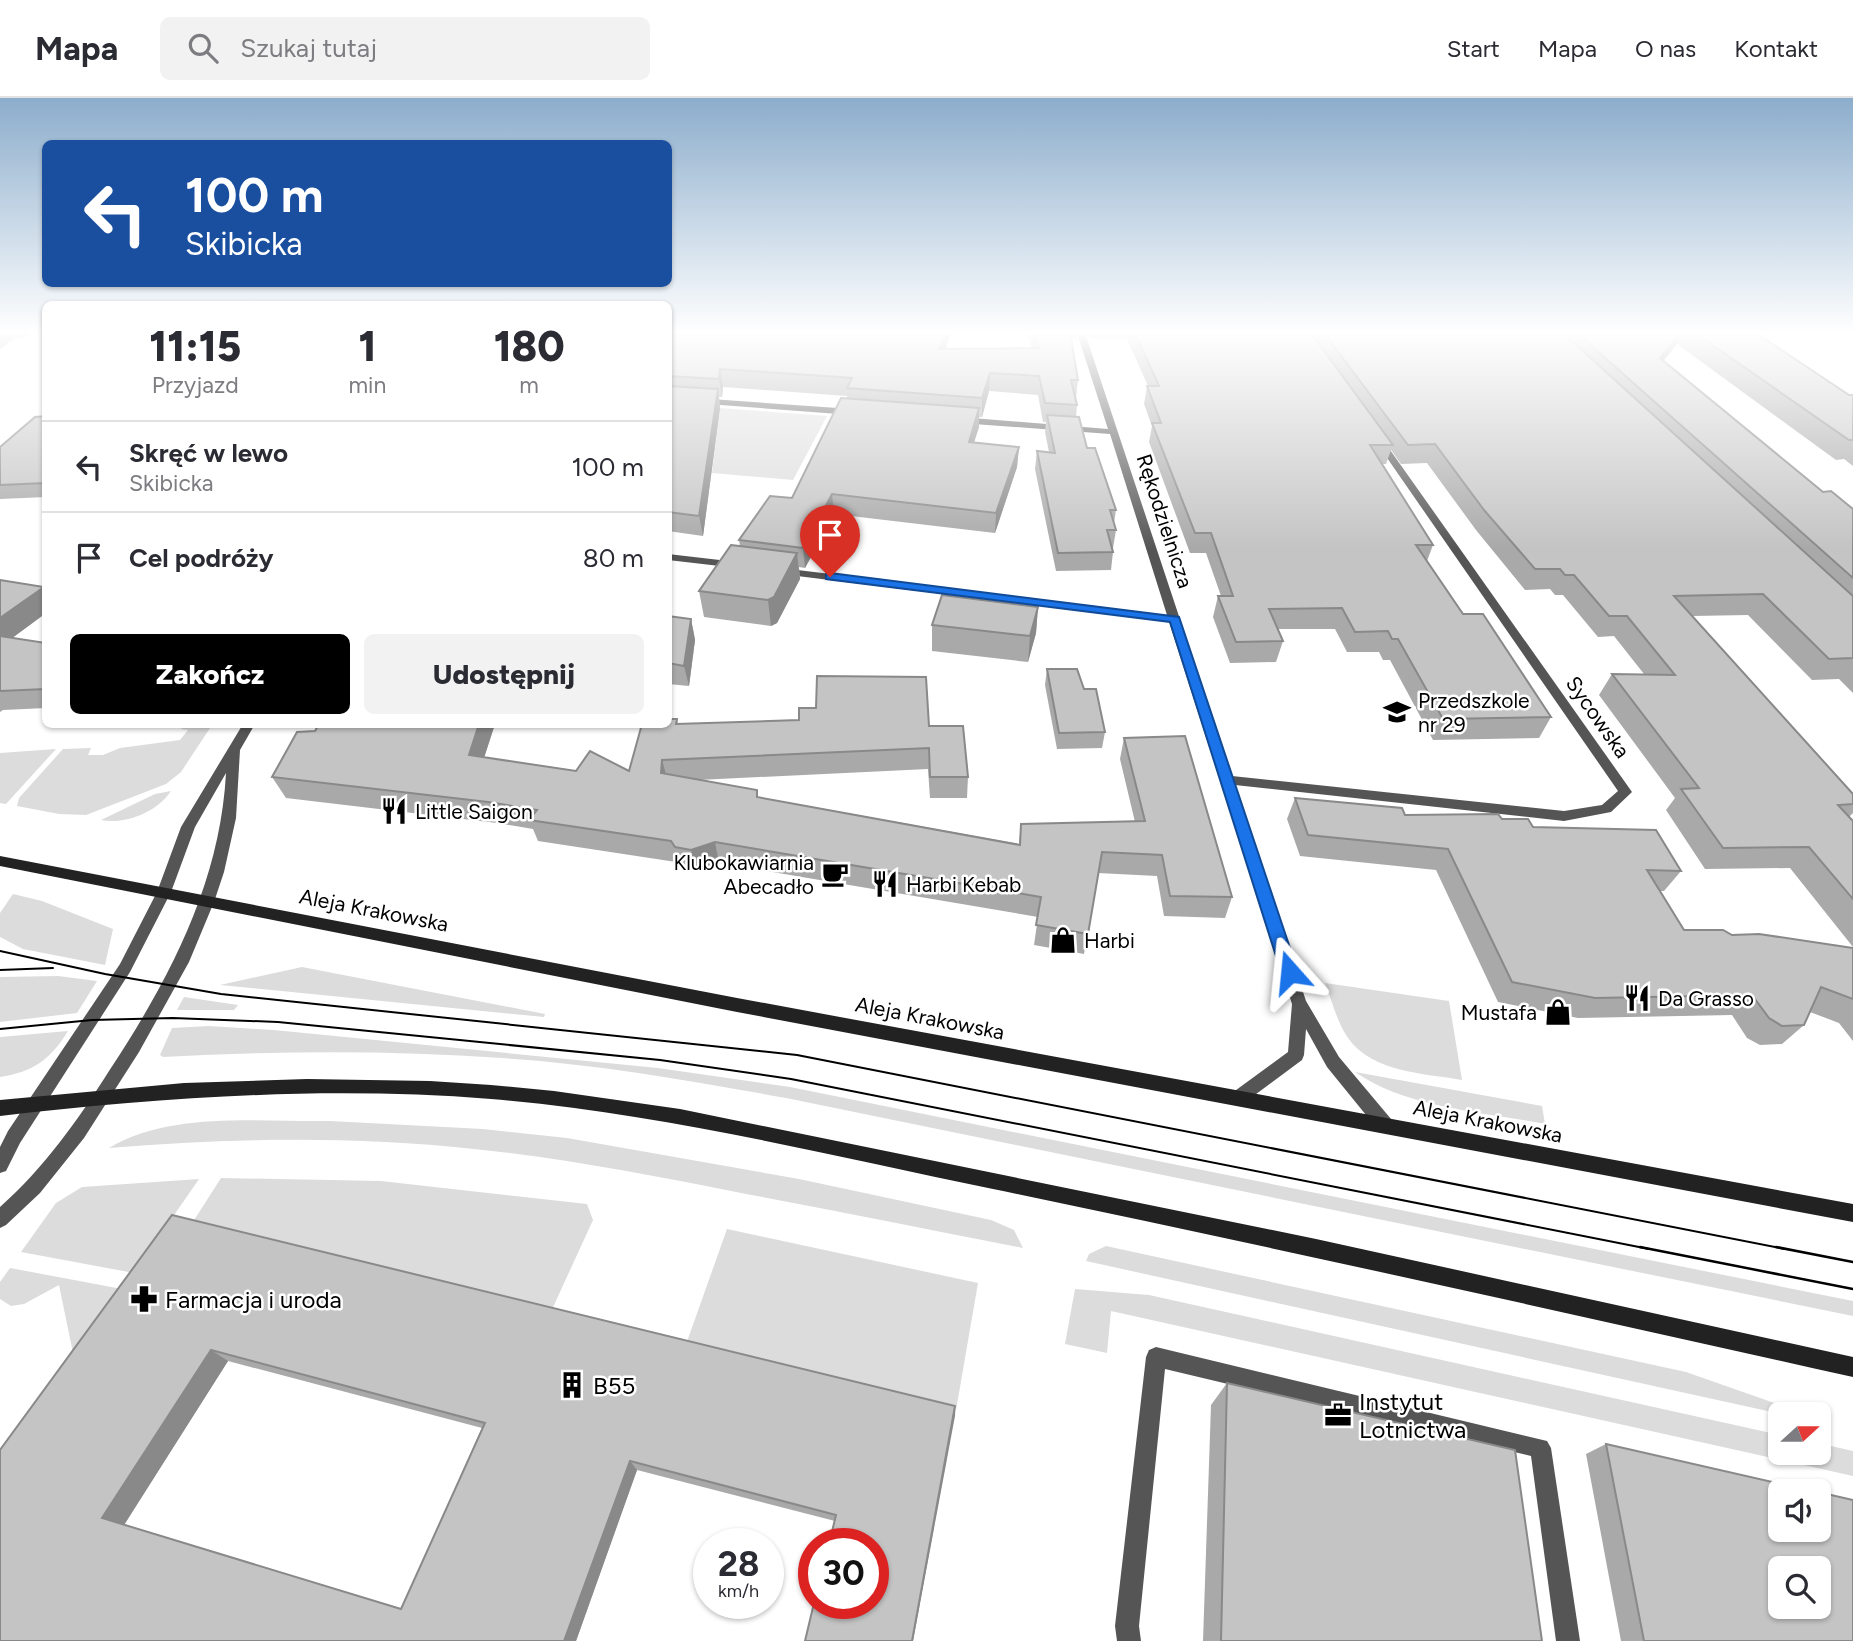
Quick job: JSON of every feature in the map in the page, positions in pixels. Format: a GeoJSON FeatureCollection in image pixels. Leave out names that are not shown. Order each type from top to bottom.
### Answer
{"type":"FeatureCollection","features":[{"type":"Feature","properties":{"kind":"main road","name":"Aleja Krakowska"},"geometry":{"type":"LineString","coordinates":[[0,861],[750,1008],[1853,1213]]}},
{"type":"Feature","properties":{"kind":"main road"},"geometry":{"type":"LineString","coordinates":[[0,1108],[214,1088],[335,1085],[492,1092],[652,1112],[1358,1256],[1853,1367]]}},
{"type":"Feature","properties":{"kind":"street"},"geometry":{"type":"LineString","coordinates":[[759,405],[863,413]]}},
{"type":"Feature","properties":{"kind":"street","name":"Rękodzielnicza"},"geometry":{"type":"LineString","coordinates":[[1105,405],[1299,1003],[1333,1062],[1385,1125]]}},
{"type":"Feature","properties":{"kind":"street"},"geometry":{"type":"LineString","coordinates":[[947,419],[1114,432]]}},
{"type":"Feature","properties":{"kind":"street","name":"Sycowska"},"geometry":{"type":"LineString","coordinates":[[1227,780],[1564,816],[1606,809],[1625,792],[1373,433]]}},
{"type":"Feature","properties":{"kind":"street"},"geometry":{"type":"LineString","coordinates":[[672,557],[752,567]]}},
{"type":"Feature","properties":{"kind":"street"},"geometry":{"type":"LineString","coordinates":[[766,569],[1175,619]]}},
{"type":"Feature","properties":{"kind":"street"},"geometry":{"type":"LineString","coordinates":[[0,1165],[14,1137],[125,968],[164,892],[188,827],[247,728]]}},
{"type":"Feature","properties":{"kind":"street"},"geometry":{"type":"LineString","coordinates":[[0,1219],[19,1203],[55,1162],[102,1097],[157,1010],[207,901],[226,838],[234,750]]}},
{"type":"Feature","properties":{"kind":"street","name":"Rękodzielnicza"},"geometry":{"type":"LineString","coordinates":[[1238,1098],[1296,1055],[1299,1003]]}},
{"type":"Feature","properties":{"kind":"street"},"geometry":{"type":"LineString","coordinates":[[1129,1641],[1127,1626],[1156,1357],[1541,1448],[1568,1641]]}},
{"type":"Feature","properties":{"kind":"shaded area"},"geometry":{"type":"Polygon","coordinates":[[[720,408],[827,416],[793,480],[712,473],[720,408]]]}},
{"type":"Feature","properties":{"kind":"shaded area"},"geometry":{"type":"Polygon","coordinates":[[[210,728],[181,772],[166,784],[86,815],[59,814],[17,806],[19,798],[63,749],[91,748],[88,755],[103,755],[120,748],[180,740],[188,730],[181,729],[210,728]]]}},
{"type":"Feature","properties":{"kind":"shaded area"},"geometry":{"type":"Polygon","coordinates":[[[56,749],[6,804],[0,803],[0,753],[56,749]]]}},
{"type":"Feature","properties":{"kind":"shaded area"},"geometry":{"type":"Polygon","coordinates":[[[171,791],[158,805],[140,815],[120,821],[101,820],[155,794],[171,791]]]}},
{"type":"Feature","properties":{"kind":"shaded area"},"geometry":{"type":"Polygon","coordinates":[[[13,894],[42,901],[113,929],[105,965],[23,949],[0,937],[0,913],[13,894]]]}},
{"type":"Feature","properties":{"kind":"shaded area"},"geometry":{"type":"Polygon","coordinates":[[[302,967],[545,1014],[544,1017],[220,985],[302,967]]]}},
{"type":"Feature","properties":{"kind":"shaded area"},"geometry":{"type":"Polygon","coordinates":[[[58,976],[97,981],[77,1013],[0,1022],[0,977],[58,976]]]}},
{"type":"Feature","properties":{"kind":"shaded area"},"geometry":{"type":"Polygon","coordinates":[[[1325,983],[1449,1001],[1462,1080],[1400,1070],[1358,1050],[1341,1025],[1325,983]]]}},
{"type":"Feature","properties":{"kind":"shaded area"},"geometry":{"type":"Polygon","coordinates":[[[184,997],[238,1005],[234,1010],[177,1010],[184,997]]]}},
{"type":"Feature","properties":{"kind":"shaded area"},"geometry":{"type":"Polygon","coordinates":[[[209,1026],[658,1068],[790,1087],[1853,1301],[1853,1316],[786,1098],[645,1074],[574,1064],[460,1055],[160,1055],[172,1028],[209,1026]]]}},
{"type":"Feature","properties":{"kind":"shaded area"},"geometry":{"type":"Polygon","coordinates":[[[68,1031],[40,1063],[22,1072],[0,1077],[0,1037],[68,1031]]]}},
{"type":"Feature","properties":{"kind":"shaded area"},"geometry":{"type":"Polygon","coordinates":[[[1355,1072],[1542,1106],[1545,1124],[1422,1101],[1398,1094],[1355,1072]]]}},
{"type":"Feature","properties":{"kind":"shaded area"},"geometry":{"type":"Polygon","coordinates":[[[245,1120],[330,1121],[483,1129],[567,1138],[799,1179],[991,1220],[1014,1230],[1023,1248],[638,1173],[474,1149],[337,1140],[200,1142],[109,1148],[133,1136],[187,1123],[245,1120]]]}},
{"type":"Feature","properties":{"kind":"shaded area"},"geometry":{"type":"Polygon","coordinates":[[[221,1178],[381,1181],[587,1204],[593,1220],[549,1316],[189,1228],[221,1178]]]}},
{"type":"Feature","properties":{"kind":"shaded area"},"geometry":{"type":"Polygon","coordinates":[[[199,1179],[134,1273],[21,1252],[56,1203],[82,1187],[199,1179]]]}},
{"type":"Feature","properties":{"kind":"shaded area"},"geometry":{"type":"Polygon","coordinates":[[[727,1229],[978,1283],[955,1416],[684,1350],[727,1229]]]}},
{"type":"Feature","properties":{"kind":"shaded area"},"geometry":{"type":"Polygon","coordinates":[[[1106,1246],[1686,1372],[1771,1402],[1768,1402],[1768,1411],[1086,1261],[1089,1254],[1106,1246]]]}},
{"type":"Feature","properties":{"kind":"shaded area"},"geometry":{"type":"Polygon","coordinates":[[[10,1268],[122,1289],[73,1353],[59,1285],[24,1304],[11,1306],[0,1299],[0,1282],[10,1268]]]}},
{"type":"Feature","properties":{"kind":"shaded area"},"geometry":{"type":"Polygon","coordinates":[[[1075,1289],[1149,1295],[1768,1432],[1768,1457],[1111,1311],[1107,1353],[1065,1344],[1075,1289]]]}},
{"type":"Feature","properties":{"kind":"shaded area"},"geometry":{"type":"Polygon","coordinates":[[[1831,1446],[1853,1451],[1853,1476],[1804,1465],[1831,1465],[1831,1446]]]}},
{"type":"Feature","properties":{"kind":"building"},"geometry":{"type":"Polygon","coordinates":[[[672,405],[716,405],[699,516],[672,513],[672,405]]]}},
{"type":"Feature","properties":{"kind":"building"},"geometry":{"type":"Polygon","coordinates":[[[838,405],[938,405],[979,408],[969,442],[1019,447],[996,513],[832,494],[803,548],[739,540],[770,496],[792,498],[838,405]]]}},
{"type":"Feature","properties":{"kind":"building"},"geometry":{"type":"Polygon","coordinates":[[[1154,405],[1364,405],[1393,445],[1370,445],[1433,545],[1416,545],[1463,614],[1483,614],[1551,717],[1443,719],[1398,639],[1392,639],[1388,631],[1355,632],[1342,608],[1269,609],[1283,641],[1236,642],[1218,596],[1233,596],[1211,533],[1195,533],[1152,423],[1161,423],[1154,405]]]}},
{"type":"Feature","properties":{"kind":"building"},"geometry":{"type":"Polygon","coordinates":[[[1378,405],[1642,405],[1853,596],[1853,658],[1829,659],[1763,594],[1674,596],[1853,794],[1853,804],[1838,805],[1853,821],[1853,899],[1809,847],[1723,848],[1681,789],[1699,788],[1612,674],[1675,675],[1627,616],[1609,616],[1574,575],[1565,575],[1560,569],[1535,569],[1484,510],[1435,444],[1408,445],[1378,405]]]}},
{"type":"Feature","properties":{"kind":"building"},"geometry":{"type":"Polygon","coordinates":[[[1658,405],[1717,405],[1823,492],[1831,491],[1853,509],[1853,578],[1658,405]]]}},
{"type":"Feature","properties":{"kind":"building"},"geometry":{"type":"Polygon","coordinates":[[[1799,405],[1853,405],[1853,440],[1849,440],[1799,405]]]}},
{"type":"Feature","properties":{"kind":"building"},"geometry":{"type":"Polygon","coordinates":[[[1047,415],[1079,417],[1087,448],[1095,448],[1116,510],[1110,510],[1116,530],[1107,530],[1113,552],[1058,553],[1037,451],[1055,453],[1047,415]]]}},
{"type":"Feature","properties":{"kind":"building"},"geometry":{"type":"Polygon","coordinates":[[[42,416],[42,483],[0,485],[0,447],[35,417],[42,416]]]}},
{"type":"Feature","properties":{"kind":"building"},"geometry":{"type":"Polygon","coordinates":[[[731,545],[797,553],[774,597],[768,600],[699,591],[731,545]]]}},
{"type":"Feature","properties":{"kind":"building"},"geometry":{"type":"Polygon","coordinates":[[[0,580],[42,587],[42,588],[0,618],[0,580]]]}},
{"type":"Feature","properties":{"kind":"building"},"geometry":{"type":"Polygon","coordinates":[[[942,595],[1038,607],[1030,636],[932,625],[942,595]]]}},
{"type":"Feature","properties":{"kind":"building"},"geometry":{"type":"Polygon","coordinates":[[[672,617],[691,619],[684,666],[672,664],[672,617]]]}},
{"type":"Feature","properties":{"kind":"building"},"geometry":{"type":"Polygon","coordinates":[[[0,636],[42,642],[42,689],[0,691],[0,636]]]}},
{"type":"Feature","properties":{"kind":"building"},"geometry":{"type":"Polygon","coordinates":[[[1047,669],[1077,669],[1084,689],[1096,689],[1105,732],[1059,733],[1047,669]]]}},
{"type":"Feature","properties":{"kind":"building"},"geometry":{"type":"Polygon","coordinates":[[[817,676],[926,677],[929,726],[963,726],[968,777],[930,777],[929,748],[662,760],[661,773],[757,790],[757,797],[1020,845],[1021,824],[1145,821],[1124,738],[1185,736],[1232,897],[1170,896],[1162,855],[1102,852],[1088,934],[1036,925],[1041,897],[715,842],[691,850],[675,847],[671,841],[529,820],[537,810],[488,802],[272,777],[297,732],[315,731],[317,728],[478,728],[469,755],[576,771],[590,751],[629,771],[641,728],[672,728],[672,719],[677,719],[676,724],[799,720],[799,708],[816,708],[817,676]]]}},
{"type":"Feature","properties":{"kind":"building"},"geometry":{"type":"Polygon","coordinates":[[[1295,798],[1402,808],[1405,815],[1498,814],[1502,819],[1528,819],[1533,827],[1656,830],[1681,871],[1647,870],[1684,930],[1723,930],[1732,935],[1759,934],[1853,948],[1853,999],[1821,987],[1804,1025],[1782,1026],[1769,1018],[1752,995],[1595,998],[1512,982],[1448,849],[1308,835],[1295,798]]]}},
{"type":"Feature","properties":{"kind":"building"},"geometry":{"type":"Polygon","coordinates":[[[172,1215],[955,1406],[912,1641],[805,1641],[810,1619],[889,1619],[889,1528],[833,1528],[836,1515],[630,1461],[564,1641],[0,1641],[0,1450],[172,1215]],[[211,1350],[102,1518],[401,1609],[485,1423],[211,1350]]]}},
{"type":"Feature","properties":{"kind":"building"},"geometry":{"type":"Polygon","coordinates":[[[1227,1383],[1515,1450],[1542,1641],[1221,1641],[1227,1383]]]}},
{"type":"Feature","properties":{"kind":"building"},"geometry":{"type":"Polygon","coordinates":[[[1606,1444],[1768,1481],[1768,1542],[1831,1542],[1831,1495],[1853,1500],[1853,1641],[1644,1641],[1606,1444]]]}},
{"type":"Feature","properties":{"kind":"tram line"},"geometry":{"type":"LineString","coordinates":[[0,951],[105,974],[221,994],[797,1055],[1785,1249]]}},
{"type":"Feature","properties":{"kind":"tram line"},"geometry":{"type":"LineString","coordinates":[[0,970],[53,968]]}},
{"type":"Feature","properties":{"kind":"tram line"},"geometry":{"type":"LineString","coordinates":[[0,1029],[92,1020],[173,1018],[278,1022],[660,1060],[791,1079],[1649,1249]]}},
{"type":"Feature","properties":{"kind":"tram line"},"geometry":{"type":"LineString","coordinates":[[1640,1247],[1853,1289]]}},
{"type":"Feature","properties":{"kind":"tram line"},"geometry":{"type":"LineString","coordinates":[[1776,1247],[1853,1262]]}},
{"type":"Feature","properties":{"kind":"place","name":"Przedszkole nr 29"},"geometry":{"type":"Point","coordinates":[1397,712]}},
{"type":"Feature","properties":{"kind":"place","name":"Little Saigon"},"geometry":{"type":"Point","coordinates":[394,811]}},
{"type":"Feature","properties":{"kind":"place","name":"Klubokawiarnia Abecadło"},"geometry":{"type":"Point","coordinates":[835,874]}},
{"type":"Feature","properties":{"kind":"place","name":"Harbi Kebab"},"geometry":{"type":"Point","coordinates":[885,884]}},
{"type":"Feature","properties":{"kind":"place","name":"Harbi"},"geometry":{"type":"Point","coordinates":[1063,940]}},
{"type":"Feature","properties":{"kind":"place","name":"Da Grasso"},"geometry":{"type":"Point","coordinates":[1637,998]}},
{"type":"Feature","properties":{"kind":"place","name":"Mustafa"},"geometry":{"type":"Point","coordinates":[1558,1012]}},
{"type":"Feature","properties":{"kind":"place","name":"Farmacja i uroda"},"geometry":{"type":"Point","coordinates":[144,1299]}},
{"type":"Feature","properties":{"kind":"place","name":"B55"},"geometry":{"type":"Point","coordinates":[572,1385]}},
{"type":"Feature","properties":{"kind":"place","name":"Instytut Lotnictwa"},"geometry":{"type":"Point","coordinates":[1338,1415]}},
{"type":"Feature","properties":{"kind":"route"},"geometry":{"type":"LineString","coordinates":[[830,577],[1175,619],[1290,972]]}}]}
